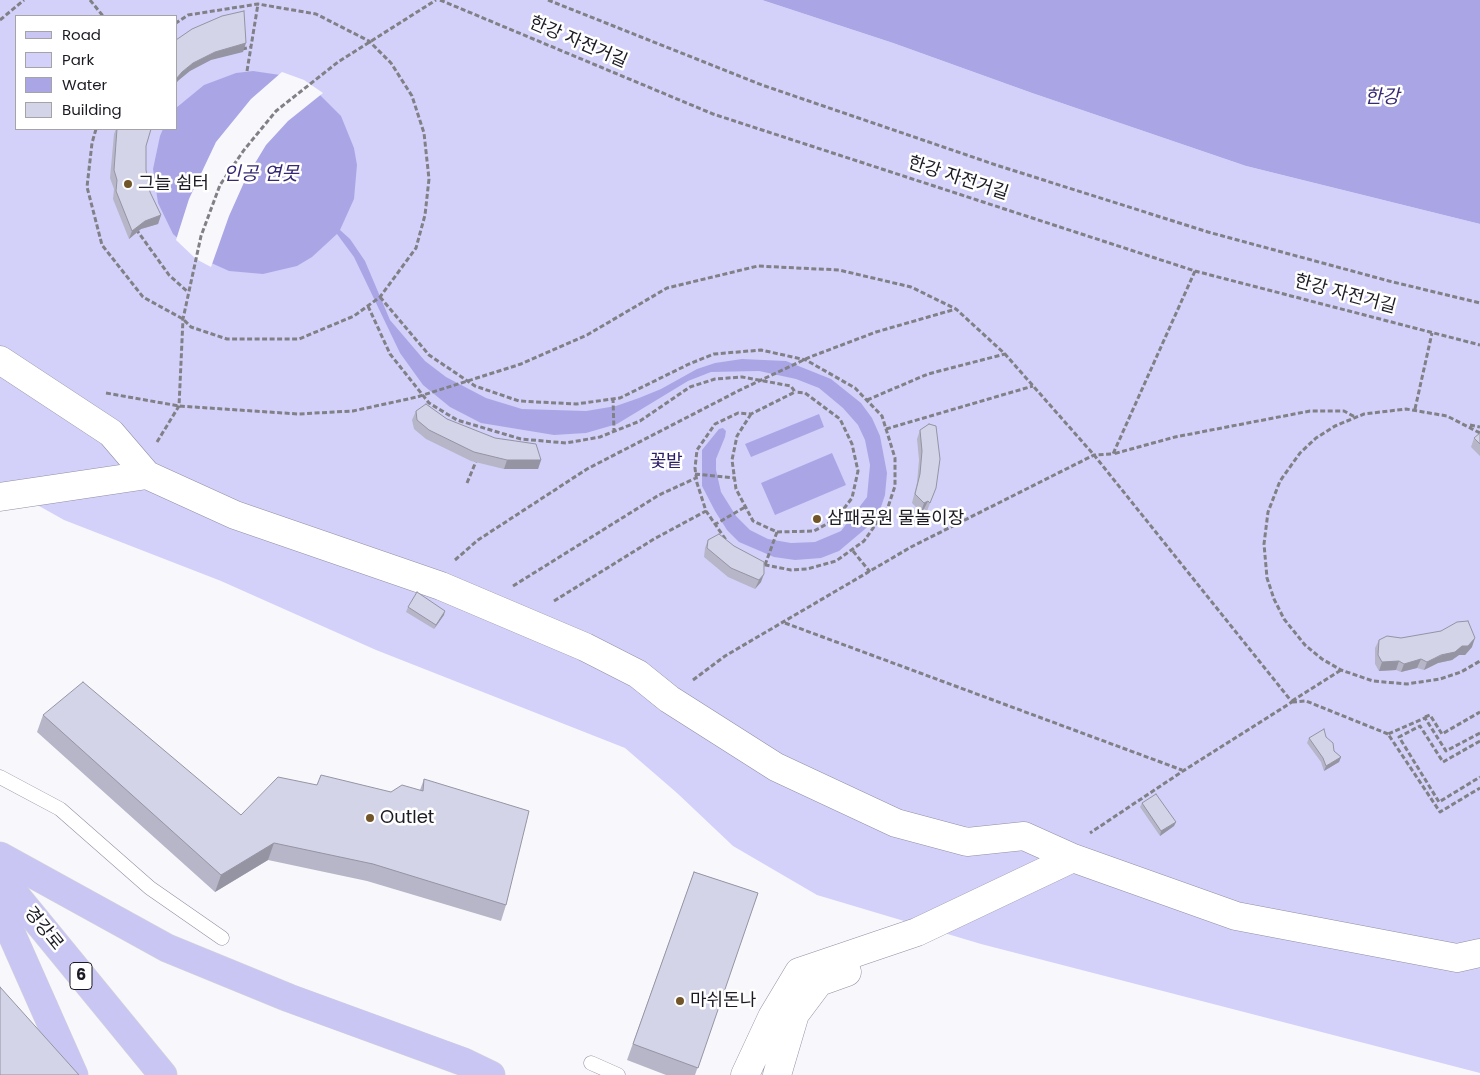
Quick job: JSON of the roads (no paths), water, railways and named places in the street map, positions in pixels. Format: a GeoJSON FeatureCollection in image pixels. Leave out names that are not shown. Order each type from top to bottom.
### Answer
{"type":"FeatureCollection","features":[{"type":"Feature","properties":{"kind":"main road"},"geometry":{"type":"LineString","coordinates":[[0,856],[167,948],[289,998],[464,1062],[491,1075]]}},
{"type":"Feature","properties":{"kind":"main road","name":"경강로"},"geometry":{"type":"LineString","coordinates":[[0,876],[163,1075]]}},
{"type":"Feature","properties":{"kind":"main road"},"geometry":{"type":"LineString","coordinates":[[0,908],[74,1075]]}},
{"type":"Feature","properties":{"kind":"street"},"geometry":{"type":"LineString","coordinates":[[0,360],[111,433],[146,475],[235,515],[441,586],[585,647],[638,674],[669,699],[776,767],[896,823],[967,842],[1024,836],[1236,916],[1457,958],[1480,953]]}},
{"type":"Feature","properties":{"kind":"street"},"geometry":{"type":"LineString","coordinates":[[0,498],[146,475]]}},
{"type":"Feature","properties":{"kind":"street"},"geometry":{"type":"LineString","coordinates":[[745,1075],[772,1017],[799,972],[917,932],[1068,854]]}},
{"type":"Feature","properties":{"kind":"street"},"geometry":{"type":"LineString","coordinates":[[777,1075],[795,1014],[819,982],[888,957],[917,932]]}},
{"type":"Feature","properties":{"kind":"lane"},"geometry":{"type":"LineString","coordinates":[[0,777],[60,809],[150,888],[222,938]]}},
{"type":"Feature","properties":{"kind":"lane"},"geometry":{"type":"LineString","coordinates":[[591,1063],[618,1075]]}},
{"type":"Feature","properties":{"kind":"water","name":"한강"},"geometry":{"type":"Polygon","coordinates":[[[762,0],[1480,0],[1480,224],[1246,166],[893,43],[762,0]]]}},
{"type":"Feature","properties":{"kind":"water","name":"인공 연못"},"geometry":{"type":"Polygon","coordinates":[[[253,71],[287,76],[317,92],[341,116],[354,148],[357,165],[354,199],[340,230],[350,239],[365,261],[390,320],[425,361],[446,377],[486,398],[522,409],[586,411],[616,406],[639,398],[661,389],[697,369],[715,363],[742,359],[786,361],[831,379],[861,403],[872,418],[880,436],[887,473],[885,495],[880,510],[871,524],[839,551],[821,558],[795,560],[774,557],[739,542],[727,530],[702,486],[702,450],[719,429],[723,428],[726,431],[725,437],[716,459],[716,470],[721,492],[736,516],[750,530],[768,539],[791,543],[815,542],[841,531],[867,497],[870,465],[865,440],[858,425],[843,408],[819,388],[796,379],[759,371],[711,372],[688,381],[617,424],[586,433],[554,435],[481,423],[450,407],[423,385],[400,353],[354,257],[337,234],[312,257],[297,266],[263,274],[229,271],[198,257],[173,234],[158,203],[153,169],[163,130],[178,130],[178,106],[204,85],[236,73],[253,71]]]}},
{"type":"Feature","properties":{"kind":"water"},"geometry":{"type":"Polygon","coordinates":[[[819,414],[824,427],[751,457],[745,444],[819,414]]]}},
{"type":"Feature","properties":{"kind":"water"},"geometry":{"type":"Polygon","coordinates":[[[832,453],[846,485],[775,515],[761,483],[832,453]]]}},
{"type":"Feature","properties":{"kind":"place","name":"그늘 쉼터"},"geometry":{"type":"Point","coordinates":[128,184]}},
{"type":"Feature","properties":{"kind":"place","name":"삼패공원 물놀이장"},"geometry":{"type":"Point","coordinates":[817,519]}},
{"type":"Feature","properties":{"kind":"place","name":"Outlet"},"geometry":{"type":"Point","coordinates":[370,818]}},
{"type":"Feature","properties":{"kind":"place","name":"마쉬돈나"},"geometry":{"type":"Point","coordinates":[680,1001]}},
{"type":"Feature","properties":{"kind":"park label","name":"꽃밭"},"geometry":{"type":"Point","coordinates":[666,462]}}]}
